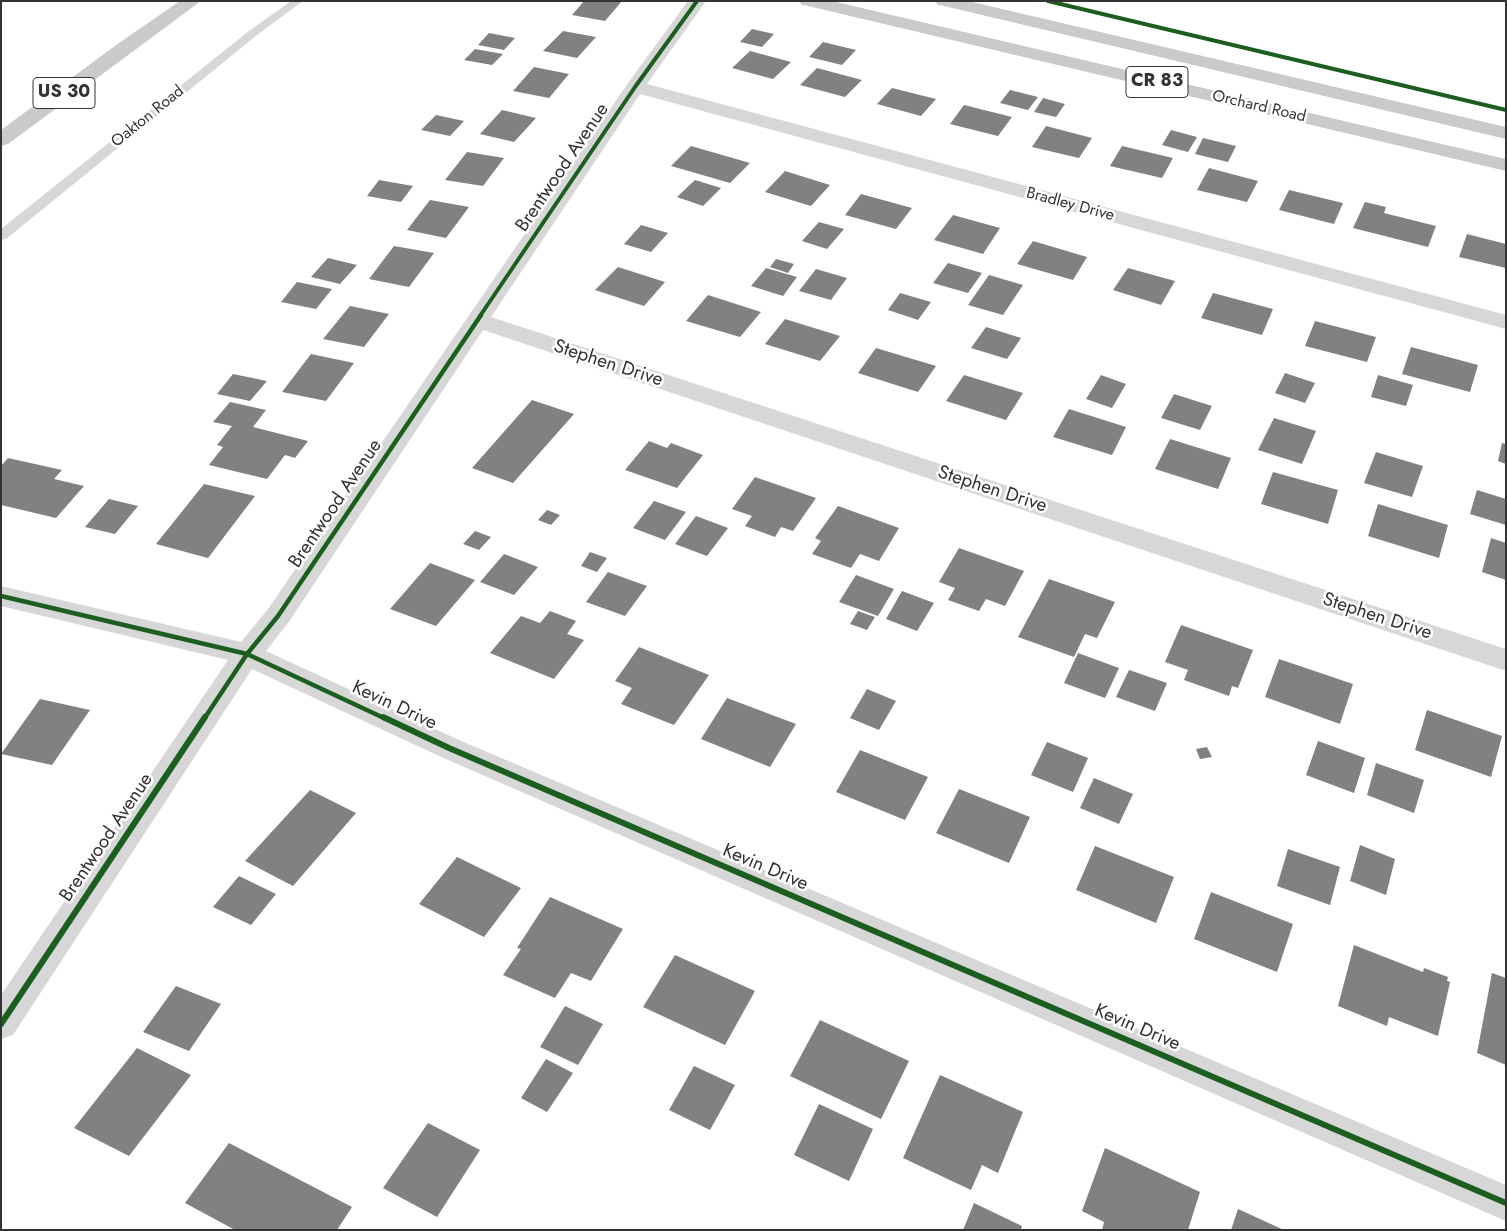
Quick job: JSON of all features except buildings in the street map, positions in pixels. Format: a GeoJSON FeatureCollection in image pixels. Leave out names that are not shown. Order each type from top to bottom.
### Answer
{"type":"FeatureCollection","features":[{"type":"Feature","properties":{"kind":"main road","name":"US 30"},"geometry":{"type":"LineString","coordinates":[[1,140],[126,47],[192,1]]}},
{"type":"Feature","properties":{"kind":"main road","name":"Orchard Road"},"geometry":{"type":"LineString","coordinates":[[808,1],[1506,165]]}},
{"type":"Feature","properties":{"kind":"main road","name":"Orchard Road"},"geometry":{"type":"LineString","coordinates":[[944,1],[1506,133]]}},
{"type":"Feature","properties":{"kind":"street","name":"Brentwood Avenue"},"geometry":{"type":"LineString","coordinates":[[1,1024],[247,654],[278,616],[479,321],[635,87],[697,1]]}},
{"type":"Feature","properties":{"kind":"street","name":"Bradley Drive"},"geometry":{"type":"LineString","coordinates":[[635,87],[1506,322]]}},
{"type":"Feature","properties":{"kind":"street","name":"Stephen Drive"},"geometry":{"type":"LineString","coordinates":[[479,321],[1506,660]]}},
{"type":"Feature","properties":{"kind":"street","name":"Kevin Drive"},"geometry":{"type":"LineString","coordinates":[[1,596],[247,654],[448,748],[1506,1203]]}},
{"type":"Feature","properties":{"kind":"lane","name":"Oakton Road"},"geometry":{"type":"LineString","coordinates":[[1,236],[254,33],[298,1]]}},
{"type":"Feature","properties":{"kind":"cycle path"},"geometry":{"type":"LineString","coordinates":[[1,1024],[247,654],[278,616],[635,87],[697,1]]}},
{"type":"Feature","properties":{"kind":"cycle path"},"geometry":{"type":"LineString","coordinates":[[1048,1],[1506,110]]}},
{"type":"Feature","properties":{"kind":"cycle path"},"geometry":{"type":"LineString","coordinates":[[1,596],[247,654],[449,748],[1506,1203]]}}]}
